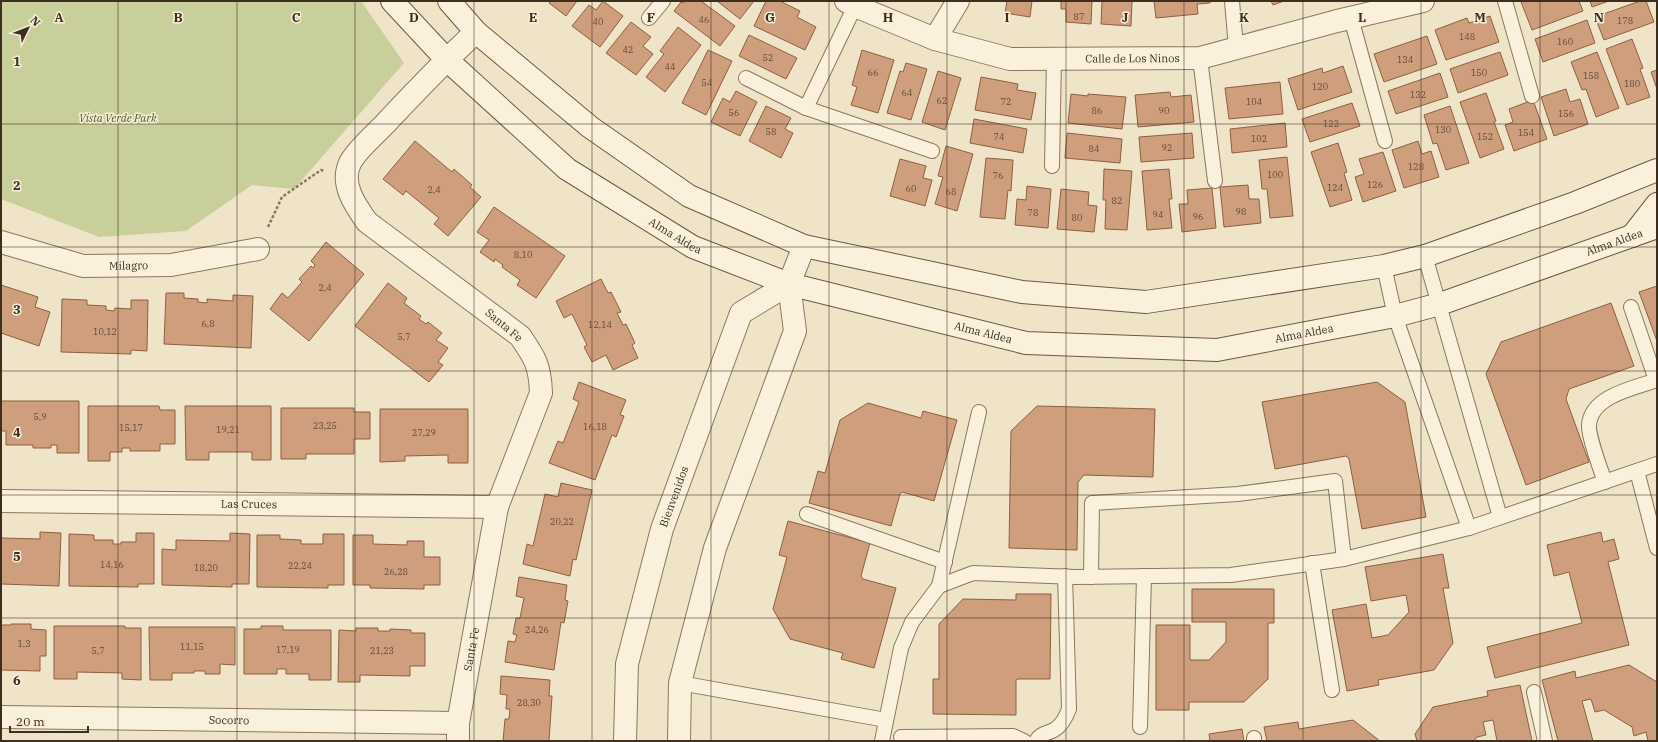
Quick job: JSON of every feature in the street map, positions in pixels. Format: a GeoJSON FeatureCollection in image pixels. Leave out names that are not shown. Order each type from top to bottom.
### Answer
{"type":"FeatureCollection","features":[{"type":"Feature","properties":{"kind":"street","name":"Alma Aldea"},"geometry":{"type":"LineString","coordinates":[[392,1],[446,59],[567,169],[693,247],[789,284],[1026,343],[1217,350],[1395,316],[1440,304],[1657,227]]}},
{"type":"Feature","properties":{"kind":"street"},"geometry":{"type":"LineString","coordinates":[[450,1],[476,32],[590,127],[689,196],[804,246],[1022,292],[1146,302],[1384,266],[1425,256],[1575,203],[1657,170]]}},
{"type":"Feature","properties":{"kind":"street"},"geometry":{"type":"LineString","coordinates":[[935,39],[958,1]]}},
{"type":"Feature","properties":{"kind":"street","name":"Calle de Los Ninos"},"geometry":{"type":"LineString","coordinates":[[851,4],[935,39],[1010,59],[1200,58],[1351,18],[1423,1]]}},
{"type":"Feature","properties":{"kind":"street"},"geometry":{"type":"LineString","coordinates":[[348,173],[350,163],[364,146],[446,59],[476,32]]}},
{"type":"Feature","properties":{"kind":"street","name":"Santa Fe"},"geometry":{"type":"LineString","coordinates":[[348,173],[347,181],[354,204],[367,222],[520,336],[535,359],[540,377],[541,393],[497,507],[458,732]]}},
{"type":"Feature","properties":{"kind":"street"},"geometry":{"type":"LineString","coordinates":[[1632,236],[1657,204]]}},
{"type":"Feature","properties":{"kind":"street","name":"Milagro"},"geometry":{"type":"LineString","coordinates":[[1,242],[83,266],[171,265],[258,249]]}},
{"type":"Feature","properties":{"kind":"street"},"geometry":{"type":"LineString","coordinates":[[679,741],[680,683],[715,548],[795,331],[789,284],[804,246]]}},
{"type":"Feature","properties":{"kind":"street","name":"Bienvenidos"},"geometry":{"type":"LineString","coordinates":[[625,741],[627,664],[667,514],[741,313],[789,284]]}},
{"type":"Feature","properties":{"kind":"street","name":"Las Cruces"},"geometry":{"type":"LineString","coordinates":[[1,501],[497,507]]}},
{"type":"Feature","properties":{"kind":"street","name":"Socorro"},"geometry":{"type":"LineString","coordinates":[[1,717],[458,732]]}},
{"type":"Feature","properties":{"kind":"lane"},"geometry":{"type":"LineString","coordinates":[[649,18],[663,1]]}},
{"type":"Feature","properties":{"kind":"lane"},"geometry":{"type":"LineString","coordinates":[[1232,1],[1236,48]]}},
{"type":"Feature","properties":{"kind":"lane"},"geometry":{"type":"LineString","coordinates":[[1505,1],[1532,96]]}},
{"type":"Feature","properties":{"kind":"lane"},"geometry":{"type":"LineString","coordinates":[[806,108],[851,4]]}},
{"type":"Feature","properties":{"kind":"lane"},"geometry":{"type":"LineString","coordinates":[[1351,18],[1385,141]]}},
{"type":"Feature","properties":{"kind":"lane"},"geometry":{"type":"LineString","coordinates":[[1052,166],[1054,58]]}},
{"type":"Feature","properties":{"kind":"lane"},"geometry":{"type":"LineString","coordinates":[[1200,58],[1216,181]]}},
{"type":"Feature","properties":{"kind":"lane"},"geometry":{"type":"LineString","coordinates":[[746,78],[806,108],[932,151]]}},
{"type":"Feature","properties":{"kind":"lane"},"geometry":{"type":"LineString","coordinates":[[1425,256],[1500,517]]}},
{"type":"Feature","properties":{"kind":"lane"},"geometry":{"type":"LineString","coordinates":[[1384,266],[1395,316],[1469,528]]}},
{"type":"Feature","properties":{"kind":"lane"},"geometry":{"type":"LineString","coordinates":[[1604,482],[1589,426],[1593,413],[1605,400],[1657,380],[1631,306]]}},
{"type":"Feature","properties":{"kind":"lane"},"geometry":{"type":"LineString","coordinates":[[882,741],[900,648],[912,622],[939,586],[979,412]]}},
{"type":"Feature","properties":{"kind":"lane"},"geometry":{"type":"LineString","coordinates":[[939,586],[973,573],[1065,576],[1231,575],[1344,559],[1469,528],[1657,464]]}},
{"type":"Feature","properties":{"kind":"lane"},"geometry":{"type":"LineString","coordinates":[[1637,471],[1657,548]]}},
{"type":"Feature","properties":{"kind":"lane"},"geometry":{"type":"LineString","coordinates":[[1091,576],[1092,503],[1238,494],[1334,481],[1344,559]]}},
{"type":"Feature","properties":{"kind":"lane"},"geometry":{"type":"LineString","coordinates":[[807,514],[944,562]]}},
{"type":"Feature","properties":{"kind":"lane"},"geometry":{"type":"LineString","coordinates":[[1312,563],[1332,690]]}},
{"type":"Feature","properties":{"kind":"lane"},"geometry":{"type":"LineString","coordinates":[[1036,741],[1040,735],[1054,730],[1064,719],[1069,710],[1065,576]]}},
{"type":"Feature","properties":{"kind":"lane"},"geometry":{"type":"LineString","coordinates":[[1140,727],[1144,576]]}},
{"type":"Feature","properties":{"kind":"lane"},"geometry":{"type":"LineString","coordinates":[[680,683],[886,720]]}},
{"type":"Feature","properties":{"kind":"lane"},"geometry":{"type":"LineString","coordinates":[[1534,692],[1545,741]]}},
{"type":"Feature","properties":{"kind":"lane"},"geometry":{"type":"LineString","coordinates":[[901,737],[1013,736],[1024,741]]}},
{"type":"Feature","properties":{"kind":"path"},"geometry":{"type":"LineString","coordinates":[[258,249],[282,197],[321,170],[348,173]]}},
{"type":"Feature","properties":{"kind":"green space","name":"Vista Verde Park"},"geometry":{"type":"Polygon","coordinates":[[[1,1],[361,1],[404,63],[294,189],[252,185],[186,231],[99,237],[1,199],[1,1]]]}},
{"type":"Feature","properties":{"kind":"building"},"geometry":{"type":"Polygon","coordinates":[[[551,1],[577,1],[566,16],[549,3],[551,1]]]}},
{"type":"Feature","properties":{"kind":"building"},"geometry":{"type":"Polygon","coordinates":[[[603,1],[623,16],[600,47],[572,26],[589,5],[596,10],[603,1]]]}},
{"type":"Feature","properties":{"kind":"building"},"geometry":{"type":"Polygon","coordinates":[[[685,1],[701,1],[735,26],[720,46],[674,11],[681,2],[683,3],[685,1]]]}},
{"type":"Feature","properties":{"kind":"building"},"geometry":{"type":"Polygon","coordinates":[[[717,1],[754,1],[740,19],[717,1]]]}},
{"type":"Feature","properties":{"kind":"building"},"geometry":{"type":"Polygon","coordinates":[[[766,1],[780,1],[800,11],[797,17],[816,27],[805,50],[754,26],[766,1]]]}},
{"type":"Feature","properties":{"kind":"building"},"geometry":{"type":"Polygon","coordinates":[[[1007,1],[1032,1],[1030,17],[1005,13],[1007,1]]]}},
{"type":"Feature","properties":{"kind":"building"},"geometry":{"type":"Polygon","coordinates":[[[1061,1],[1092,1],[1091,24],[1066,22],[1066,9],[1061,9],[1061,1]]]}},
{"type":"Feature","properties":{"kind":"building"},"geometry":{"type":"Polygon","coordinates":[[[1102,1],[1132,1],[1131,26],[1101,24],[1102,1]]]}},
{"type":"Feature","properties":{"kind":"building"},"geometry":{"type":"Polygon","coordinates":[[[1154,1],[1210,1],[1210,3],[1197,4],[1198,14],[1156,18],[1154,1]]]}},
{"type":"Feature","properties":{"kind":"building"},"geometry":{"type":"Polygon","coordinates":[[[1271,1],[1284,1],[1273,5],[1271,1]]]}},
{"type":"Feature","properties":{"kind":"building"},"geometry":{"type":"Polygon","coordinates":[[[1579,1],[1583,11],[1532,30],[1521,2],[1579,1]]]}},
{"type":"Feature","properties":{"kind":"building"},"geometry":{"type":"Polygon","coordinates":[[[1590,1],[1609,1],[1592,7],[1590,1]]]}},
{"type":"Feature","properties":{"kind":"building"},"geometry":{"type":"Polygon","coordinates":[[[1640,1],[1646,1],[1654,22],[1604,40],[1595,17],[1640,1]]]}},
{"type":"Feature","properties":{"kind":"building"},"geometry":{"type":"Polygon","coordinates":[[[1490,16],[1499,42],[1446,60],[1435,30],[1467,18],[1469,23],[1490,16]]]}},
{"type":"Feature","properties":{"kind":"building"},"geometry":{"type":"Polygon","coordinates":[[[1587,20],[1595,43],[1543,62],[1535,39],[1587,20]]]}},
{"type":"Feature","properties":{"kind":"building"},"geometry":{"type":"Polygon","coordinates":[[[631,22],[651,37],[643,46],[653,54],[636,75],[606,53],[631,22]]]}},
{"type":"Feature","properties":{"kind":"building"},"geometry":{"type":"Polygon","coordinates":[[[678,27],[701,45],[665,92],[646,77],[664,54],[660,51],[678,27]]]}},
{"type":"Feature","properties":{"kind":"building"},"geometry":{"type":"Polygon","coordinates":[[[749,35],[797,58],[786,79],[739,56],[749,35]]]}},
{"type":"Feature","properties":{"kind":"building"},"geometry":{"type":"Polygon","coordinates":[[[1427,36],[1437,64],[1384,82],[1374,54],[1427,36]]]}},
{"type":"Feature","properties":{"kind":"building"},"geometry":{"type":"Polygon","coordinates":[[[1632,39],[1643,68],[1640,69],[1650,97],[1627,105],[1606,49],[1632,39]]]}},
{"type":"Feature","properties":{"kind":"building"},"geometry":{"type":"Polygon","coordinates":[[[708,50],[732,61],[706,115],[682,103],[708,50]]]}},
{"type":"Feature","properties":{"kind":"building"},"geometry":{"type":"Polygon","coordinates":[[[862,50],[894,60],[878,113],[851,105],[857,87],[852,85],[862,50]]]}},
{"type":"Feature","properties":{"kind":"building"},"geometry":{"type":"Polygon","coordinates":[[[1500,52],[1508,75],[1458,93],[1450,69],[1500,52]]]}},
{"type":"Feature","properties":{"kind":"building"},"geometry":{"type":"Polygon","coordinates":[[[1597,52],[1619,108],[1596,117],[1586,89],[1582,90],[1571,62],[1597,52]]]}},
{"type":"Feature","properties":{"kind":"building"},"geometry":{"type":"Polygon","coordinates":[[[906,63],[927,69],[911,120],[887,113],[900,71],[903,72],[906,63]]]}},
{"type":"Feature","properties":{"kind":"building"},"geometry":{"type":"Polygon","coordinates":[[[1343,66],[1352,92],[1298,110],[1288,79],[1322,68],[1323,73],[1343,66]]]}},
{"type":"Feature","properties":{"kind":"building"},"geometry":{"type":"Polygon","coordinates":[[[1657,70],[1657,89],[1651,72],[1657,70]]]}},
{"type":"Feature","properties":{"kind":"building"},"geometry":{"type":"Polygon","coordinates":[[[938,71],[961,78],[945,130],[922,122],[938,71]]]}},
{"type":"Feature","properties":{"kind":"building"},"geometry":{"type":"Polygon","coordinates":[[[1440,73],[1448,97],[1396,114],[1388,91],[1440,73]]]}},
{"type":"Feature","properties":{"kind":"building"},"geometry":{"type":"Polygon","coordinates":[[[981,77],[1018,84],[1017,90],[1036,93],[1031,120],[975,110],[981,77]]]}},
{"type":"Feature","properties":{"kind":"building"},"geometry":{"type":"Polygon","coordinates":[[[1280,82],[1283,114],[1229,119],[1225,88],[1280,82]]]}},
{"type":"Feature","properties":{"kind":"building"},"geometry":{"type":"Polygon","coordinates":[[[1566,89],[1570,102],[1580,99],[1588,124],[1554,136],[1541,97],[1566,89]]]}},
{"type":"Feature","properties":{"kind":"building"},"geometry":{"type":"Polygon","coordinates":[[[736,91],[757,102],[740,136],[711,122],[723,98],[730,102],[736,91]]]}},
{"type":"Feature","properties":{"kind":"building"},"geometry":{"type":"Polygon","coordinates":[[[1170,92],[1171,97],[1191,95],[1194,122],[1138,127],[1135,95],[1170,92]]]}},
{"type":"Feature","properties":{"kind":"building"},"geometry":{"type":"Polygon","coordinates":[[[1486,93],[1496,121],[1494,122],[1504,149],[1480,158],[1460,102],[1486,93]]]}},
{"type":"Feature","properties":{"kind":"building"},"geometry":{"type":"Polygon","coordinates":[[[1071,94],[1126,97],[1122,129],[1068,123],[1071,94]]]}},
{"type":"Feature","properties":{"kind":"building"},"geometry":{"type":"Polygon","coordinates":[[[1533,100],[1547,139],[1514,151],[1505,125],[1513,122],[1509,109],[1533,100]]]}},
{"type":"Feature","properties":{"kind":"building"},"geometry":{"type":"Polygon","coordinates":[[[1352,103],[1360,126],[1310,142],[1302,119],[1352,103]]]}},
{"type":"Feature","properties":{"kind":"building"},"geometry":{"type":"Polygon","coordinates":[[[766,106],[791,118],[785,129],[793,133],[781,158],[749,141],[766,106]]]}},
{"type":"Feature","properties":{"kind":"building"},"geometry":{"type":"Polygon","coordinates":[[[1450,106],[1469,163],[1446,170],[1437,143],[1433,144],[1424,115],[1450,106]]]}},
{"type":"Feature","properties":{"kind":"building"},"geometry":{"type":"Polygon","coordinates":[[[974,119],[1027,129],[1023,153],[970,143],[974,119]]]}},
{"type":"Feature","properties":{"kind":"building"},"geometry":{"type":"Polygon","coordinates":[[[1285,123],[1287,147],[1232,153],[1230,129],[1285,123]]]}},
{"type":"Feature","properties":{"kind":"building"},"geometry":{"type":"Polygon","coordinates":[[[1067,133],[1122,139],[1120,163],[1065,158],[1067,133]]]}},
{"type":"Feature","properties":{"kind":"building"},"geometry":{"type":"Polygon","coordinates":[[[1192,133],[1194,158],[1141,162],[1139,137],[1192,133]]]}},
{"type":"Feature","properties":{"kind":"building"},"geometry":{"type":"Polygon","coordinates":[[[415,141],[452,172],[454,169],[472,185],[470,187],[481,197],[448,236],[434,224],[439,218],[406,191],[403,195],[383,179],[415,141]]]}},
{"type":"Feature","properties":{"kind":"building"},"geometry":{"type":"Polygon","coordinates":[[[1418,141],[1422,154],[1431,151],[1439,177],[1404,188],[1392,150],[1418,141]]]}},
{"type":"Feature","properties":{"kind":"building"},"geometry":{"type":"Polygon","coordinates":[[[1338,143],[1347,172],[1344,173],[1352,200],[1330,207],[1311,152],[1338,143]]]}},
{"type":"Feature","properties":{"kind":"building"},"geometry":{"type":"Polygon","coordinates":[[[946,146],[973,154],[957,211],[935,204],[943,177],[938,176],[946,146]]]}},
{"type":"Feature","properties":{"kind":"building"},"geometry":{"type":"Polygon","coordinates":[[[1383,152],[1396,191],[1363,202],[1355,177],[1364,174],[1359,159],[1383,152]]]}},
{"type":"Feature","properties":{"kind":"building"},"geometry":{"type":"Polygon","coordinates":[[[1287,157],[1293,216],[1270,218],[1267,189],[1262,189],[1259,160],[1287,157]]]}},
{"type":"Feature","properties":{"kind":"building"},"geometry":{"type":"Polygon","coordinates":[[[986,158],[1013,160],[1011,191],[1008,190],[1005,219],[980,217],[986,158]]]}},
{"type":"Feature","properties":{"kind":"building"},"geometry":{"type":"Polygon","coordinates":[[[900,159],[926,166],[923,178],[932,180],[925,206],[890,196],[900,159]]]}},
{"type":"Feature","properties":{"kind":"building"},"geometry":{"type":"Polygon","coordinates":[[[1104,169],[1132,171],[1127,230],[1105,229],[1106,200],[1103,200],[1104,169]]]}},
{"type":"Feature","properties":{"kind":"building"},"geometry":{"type":"Polygon","coordinates":[[[1169,169],[1172,199],[1169,199],[1172,228],[1147,230],[1142,171],[1169,169]]]}},
{"type":"Feature","properties":{"kind":"building"},"geometry":{"type":"Polygon","coordinates":[[[1248,185],[1249,199],[1259,199],[1261,223],[1224,227],[1220,187],[1248,185]]]}},
{"type":"Feature","properties":{"kind":"building"},"geometry":{"type":"Polygon","coordinates":[[[1027,186],[1051,189],[1048,228],[1015,225],[1017,199],[1026,200],[1027,186]]]}},
{"type":"Feature","properties":{"kind":"building"},"geometry":{"type":"Polygon","coordinates":[[[1212,188],[1216,228],[1182,232],[1179,204],[1188,204],[1187,190],[1212,188]]]}},
{"type":"Feature","properties":{"kind":"building"},"geometry":{"type":"Polygon","coordinates":[[[1061,189],[1089,192],[1088,205],[1097,206],[1094,232],[1057,229],[1061,189]]]}},
{"type":"Feature","properties":{"kind":"building"},"geometry":{"type":"Polygon","coordinates":[[[494,207],[565,256],[536,298],[517,285],[520,280],[502,267],[503,265],[495,259],[494,262],[480,252],[489,240],[477,232],[494,207]]]}},
{"type":"Feature","properties":{"kind":"building"},"geometry":{"type":"Polygon","coordinates":[[[326,242],[364,274],[309,341],[270,309],[282,293],[288,298],[302,282],[299,279],[311,266],[313,268],[315,265],[311,261],[326,242]]]}},
{"type":"Feature","properties":{"kind":"building"},"geometry":{"type":"Polygon","coordinates":[[[601,279],[608,293],[611,292],[621,312],[617,313],[623,325],[626,324],[635,343],[632,345],[638,358],[613,370],[606,355],[592,362],[584,347],[587,345],[572,314],[564,318],[556,301],[601,279]]]}},
{"type":"Feature","properties":{"kind":"building"},"geometry":{"type":"Polygon","coordinates":[[[388,283],[407,298],[404,303],[421,316],[419,319],[426,324],[428,322],[442,333],[436,340],[448,348],[438,362],[443,365],[429,382],[355,326],[388,283]]]}},
{"type":"Feature","properties":{"kind":"building"},"geometry":{"type":"Polygon","coordinates":[[[1,285],[38,297],[35,307],[50,312],[39,346],[1,333],[1,285]]]}},
{"type":"Feature","properties":{"kind":"building"},"geometry":{"type":"Polygon","coordinates":[[[1657,286],[1657,341],[1639,292],[1657,286]]]}},
{"type":"Feature","properties":{"kind":"building"},"geometry":{"type":"Polygon","coordinates":[[[166,293],[184,293],[184,298],[198,299],[198,302],[207,303],[207,299],[233,301],[233,295],[253,296],[251,348],[164,344],[166,293]]]}},
{"type":"Feature","properties":{"kind":"building"},"geometry":{"type":"Polygon","coordinates":[[[62,299],[87,300],[87,305],[106,306],[106,310],[114,311],[115,308],[131,309],[131,300],[148,300],[147,351],[131,350],[131,354],[61,352],[62,299]]]}},
{"type":"Feature","properties":{"kind":"building"},"geometry":{"type":"Polygon","coordinates":[[[1611,303],[1634,366],[1569,389],[1566,399],[1589,462],[1526,485],[1486,374],[1501,342],[1611,303]]]}},
{"type":"Feature","properties":{"kind":"building"},"geometry":{"type":"Polygon","coordinates":[[[579,382],[626,400],[620,415],[624,416],[616,437],[612,435],[595,480],[549,463],[558,441],[563,443],[579,402],[573,399],[579,382]]]}},
{"type":"Feature","properties":{"kind":"building"},"geometry":{"type":"Polygon","coordinates":[[[1377,382],[1405,402],[1426,517],[1362,529],[1349,459],[1346,456],[1275,469],[1262,402],[1377,382]]]}},
{"type":"Feature","properties":{"kind":"building"},"geometry":{"type":"Polygon","coordinates":[[[1,401],[79,401],[79,453],[57,453],[57,445],[51,445],[51,448],[33,448],[33,445],[6,445],[6,431],[1,431],[1,401]]]}},
{"type":"Feature","properties":{"kind":"building"},"geometry":{"type":"Polygon","coordinates":[[[868,403],[921,418],[923,411],[957,420],[934,501],[902,492],[900,494],[891,526],[809,503],[818,471],[825,473],[840,420],[868,403]]]}},
{"type":"Feature","properties":{"kind":"building"},"geometry":{"type":"Polygon","coordinates":[[[88,406],[159,406],[160,410],[175,410],[175,444],[160,444],[160,451],[130,451],[130,448],[122,448],[122,452],[110,452],[110,461],[88,461],[88,406]]]}},
{"type":"Feature","properties":{"kind":"building"},"geometry":{"type":"Polygon","coordinates":[[[185,406],[271,406],[271,460],[252,460],[252,452],[209,452],[209,460],[186,460],[185,406]]]}},
{"type":"Feature","properties":{"kind":"building"},"geometry":{"type":"Polygon","coordinates":[[[1037,406],[1155,409],[1153,477],[1084,475],[1078,482],[1077,550],[1009,548],[1011,431],[1037,406]]]}},
{"type":"Feature","properties":{"kind":"building"},"geometry":{"type":"Polygon","coordinates":[[[281,408],[354,408],[354,412],[370,412],[370,439],[354,439],[354,454],[306,454],[306,459],[281,459],[281,408]]]}},
{"type":"Feature","properties":{"kind":"building"},"geometry":{"type":"Polygon","coordinates":[[[380,409],[468,409],[468,463],[448,463],[448,455],[405,456],[405,461],[380,462],[380,409]]]}},
{"type":"Feature","properties":{"kind":"building"},"geometry":{"type":"Polygon","coordinates":[[[561,483],[592,490],[576,560],[573,559],[570,576],[523,564],[527,544],[533,546],[545,494],[558,497],[561,483]]]}},
{"type":"Feature","properties":{"kind":"building"},"geometry":{"type":"Polygon","coordinates":[[[788,521],[870,543],[861,576],[863,579],[896,588],[874,668],[841,659],[843,653],[790,639],[773,609],[787,557],[779,555],[788,521]]]}},
{"type":"Feature","properties":{"kind":"building"},"geometry":{"type":"Polygon","coordinates":[[[40,532],[61,533],[59,586],[1,584],[1,538],[40,539],[40,532]]]}},
{"type":"Feature","properties":{"kind":"building"},"geometry":{"type":"Polygon","coordinates":[[[1601,532],[1603,542],[1614,539],[1619,559],[1608,562],[1629,645],[1495,678],[1487,647],[1582,623],[1569,572],[1554,576],[1547,545],[1601,532]]]}},
{"type":"Feature","properties":{"kind":"building"},"geometry":{"type":"Polygon","coordinates":[[[136,533],[154,533],[154,584],[138,584],[138,587],[69,586],[69,534],[94,535],[94,540],[113,540],[113,544],[121,544],[121,542],[136,542],[136,533]]]}},
{"type":"Feature","properties":{"kind":"building"},"geometry":{"type":"Polygon","coordinates":[[[230,533],[250,534],[249,584],[232,584],[232,587],[162,585],[162,549],[176,550],[176,540],[230,541],[230,533]]]}},
{"type":"Feature","properties":{"kind":"building"},"geometry":{"type":"Polygon","coordinates":[[[323,534],[344,534],[344,585],[328,585],[328,588],[257,587],[257,535],[280,535],[280,539],[301,540],[301,544],[323,544],[323,534]]]}},
{"type":"Feature","properties":{"kind":"building"},"geometry":{"type":"Polygon","coordinates":[[[353,535],[373,535],[373,544],[407,545],[407,541],[424,541],[424,557],[440,557],[440,585],[424,585],[424,589],[370,588],[370,585],[353,585],[353,535]]]}},
{"type":"Feature","properties":{"kind":"building"},"geometry":{"type":"Polygon","coordinates":[[[1443,554],[1449,588],[1443,588],[1453,643],[1434,670],[1378,680],[1379,685],[1347,691],[1332,610],[1366,604],[1372,638],[1388,635],[1409,612],[1406,595],[1371,601],[1365,567],[1443,554]]]}},
{"type":"Feature","properties":{"kind":"building"},"geometry":{"type":"Polygon","coordinates":[[[519,577],[567,585],[565,600],[568,601],[564,623],[561,622],[554,670],[505,662],[508,641],[515,642],[517,635],[513,634],[516,618],[520,618],[524,598],[516,596],[519,577]]]}},
{"type":"Feature","properties":{"kind":"building"},"geometry":{"type":"Polygon","coordinates":[[[1192,589],[1274,589],[1274,623],[1268,623],[1268,679],[1244,702],[1189,702],[1189,710],[1156,710],[1156,625],[1190,625],[1190,660],[1209,660],[1226,642],[1226,622],[1192,622],[1192,589]]]}},
{"type":"Feature","properties":{"kind":"building"},"geometry":{"type":"Polygon","coordinates":[[[1016,594],[1051,594],[1050,679],[1016,680],[1016,715],[933,714],[933,679],[939,679],[939,624],[963,599],[1016,600],[1016,594]]]}},
{"type":"Feature","properties":{"kind":"building"},"geometry":{"type":"Polygon","coordinates":[[[31,624],[31,629],[46,630],[46,656],[40,656],[40,671],[1,670],[1,625],[31,624]]]}},
{"type":"Feature","properties":{"kind":"building"},"geometry":{"type":"Polygon","coordinates":[[[54,626],[125,626],[125,628],[141,628],[141,680],[122,679],[122,673],[77,672],[77,679],[54,679],[54,626]]]}},
{"type":"Feature","properties":{"kind":"building"},"geometry":{"type":"Polygon","coordinates":[[[261,626],[283,626],[283,630],[331,630],[331,680],[309,680],[309,674],[286,674],[286,669],[277,669],[277,674],[244,674],[244,629],[261,629],[261,626]]]}},
{"type":"Feature","properties":{"kind":"building"},"geometry":{"type":"Polygon","coordinates":[[[149,627],[235,627],[235,665],[220,664],[220,674],[205,674],[205,671],[194,671],[194,673],[172,673],[172,680],[150,680],[149,627]]]}},
{"type":"Feature","properties":{"kind":"building"},"geometry":{"type":"Polygon","coordinates":[[[356,628],[378,628],[378,631],[390,631],[390,629],[411,630],[411,633],[425,633],[425,666],[410,666],[410,676],[360,675],[360,682],[338,682],[339,630],[356,631],[356,628]]]}},
{"type":"Feature","properties":{"kind":"building"},"geometry":{"type":"Polygon","coordinates":[[[1629,665],[1657,682],[1657,741],[1648,741],[1646,732],[1634,736],[1632,727],[1604,710],[1595,712],[1591,699],[1582,701],[1593,741],[1558,741],[1542,680],[1575,671],[1576,678],[1629,665]]]}},
{"type":"Feature","properties":{"kind":"building"},"geometry":{"type":"Polygon","coordinates":[[[501,676],[550,680],[549,696],[552,696],[549,741],[503,741],[505,719],[509,719],[510,709],[506,709],[507,695],[500,694],[501,676]]]}},
{"type":"Feature","properties":{"kind":"building"},"geometry":{"type":"Polygon","coordinates":[[[1520,685],[1532,741],[1497,741],[1493,720],[1483,722],[1486,735],[1477,737],[1474,741],[1417,741],[1415,734],[1433,707],[1488,696],[1487,691],[1520,685]]]}},
{"type":"Feature","properties":{"kind":"building"},"geometry":{"type":"Polygon","coordinates":[[[1353,720],[1380,741],[1267,741],[1264,727],[1298,722],[1299,729],[1353,720]]]}},
{"type":"Feature","properties":{"kind":"building"},"geometry":{"type":"Polygon","coordinates":[[[1242,729],[1244,741],[1210,741],[1209,734],[1242,729]]]}}]}
